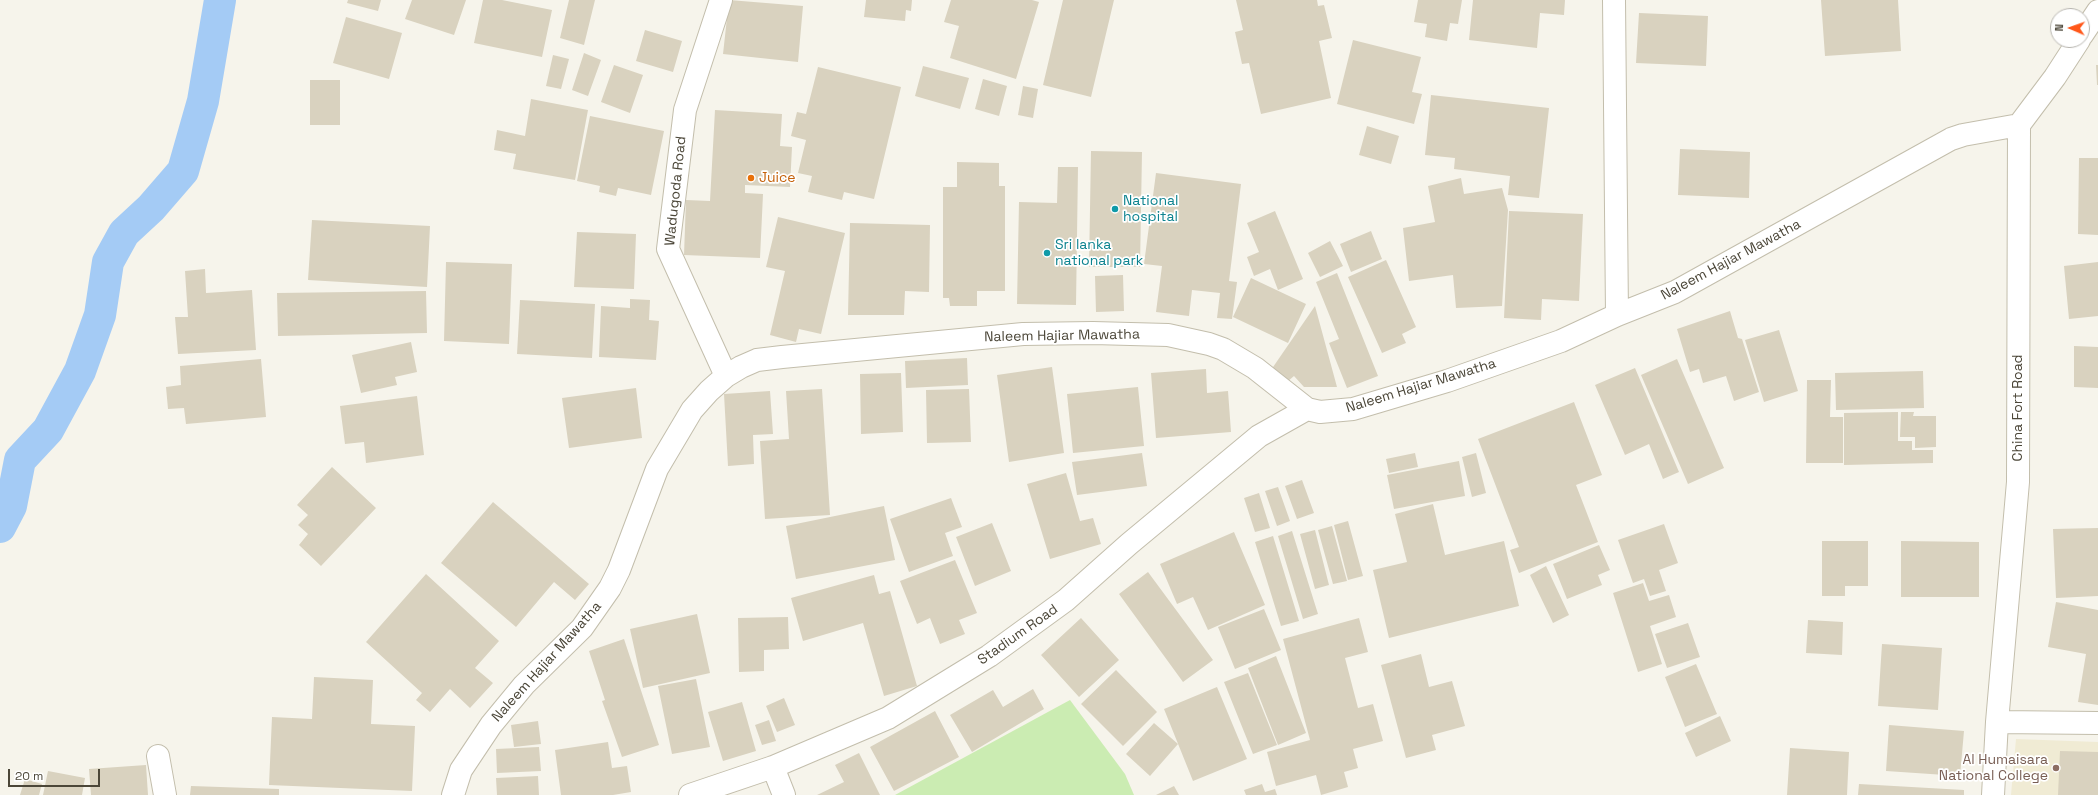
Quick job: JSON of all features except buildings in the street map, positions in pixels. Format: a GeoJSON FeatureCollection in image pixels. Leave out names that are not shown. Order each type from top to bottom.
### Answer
{"type":"FeatureCollection","features":[{"type":"Feature","properties":{"kind":"street","name":"Wadugoda Road"},"geometry":{"type":"LineString","coordinates":[[721,0],[685,110],[668,250],[726,376]]}},
{"type":"Feature","properties":{"kind":"street"},"geometry":{"type":"LineString","coordinates":[[1614,0],[1617,315]]}},
{"type":"Feature","properties":{"kind":"street"},"geometry":{"type":"LineString","coordinates":[[2090,23],[2098,11]]}},
{"type":"Feature","properties":{"kind":"street"},"geometry":{"type":"LineString","coordinates":[[2019,125],[2055,77],[2074,48]]}},
{"type":"Feature","properties":{"kind":"street","name":"Naleem Hajiar Mawatha"},"geometry":{"type":"LineString","coordinates":[[453,795],[461,770],[491,725],[524,685],[582,628],[602,600],[619,570],[657,468],[692,410],[726,376],[757,360],[1023,334],[1094,333],[1168,335],[1195,340],[1223,349],[1255,368],[1307,409],[1320,412],[1336,411],[1370,404],[1447,381],[1561,341],[1617,315],[1675,292],[1951,139],[1963,135],[2019,125]]}},
{"type":"Feature","properties":{"kind":"street","name":"China Fort Road"},"geometry":{"type":"LineString","coordinates":[[1993,795],[1997,722],[2018,482],[2019,125]]}},
{"type":"Feature","properties":{"kind":"street","name":"Stadium Road"},"geometry":{"type":"LineString","coordinates":[[690,795],[773,767],[888,718],[990,656],[1066,600],[1129,544],[1259,436],[1307,409]]}},
{"type":"Feature","properties":{"kind":"street"},"geometry":{"type":"LineString","coordinates":[[1997,722],[2098,723]]}},
{"type":"Feature","properties":{"kind":"street"},"geometry":{"type":"LineString","coordinates":[[158,756],[165,795]]}},
{"type":"Feature","properties":{"kind":"street"},"geometry":{"type":"LineString","coordinates":[[773,767],[784,795]]}},
{"type":"Feature","properties":{"kind":"shaded area","name":"Al Humaisara National College"},"geometry":{"type":"Polygon","coordinates":[[[2016,739],[2098,742],[2098,795],[2011,795],[2016,739]]]}},
{"type":"Feature","properties":{"kind":"green space"},"geometry":{"type":"Polygon","coordinates":[[[1070,700],[1125,774],[1134,795],[895,795],[1070,700]]]}},
{"type":"Feature","properties":{"kind":"waterway"},"geometry":{"type":"LineString","coordinates":[[0,527],[11,506],[20,460],[48,430],[80,371],[100,315],[108,262],[124,233],[151,208],[183,171],[203,101],[220,0]]}},
{"type":"Feature","properties":{"kind":"place","name":"Juice"},"geometry":{"type":"Point","coordinates":[751,178]}},
{"type":"Feature","properties":{"kind":"place","name":"National hospital"},"geometry":{"type":"Point","coordinates":[1115,209]}},
{"type":"Feature","properties":{"kind":"place","name":"Sri lanka national park"},"geometry":{"type":"Point","coordinates":[1047,253]}},
{"type":"Feature","properties":{"kind":"place","name":"Al Humaisara National College"},"geometry":{"type":"Point","coordinates":[2056,768]}}]}
